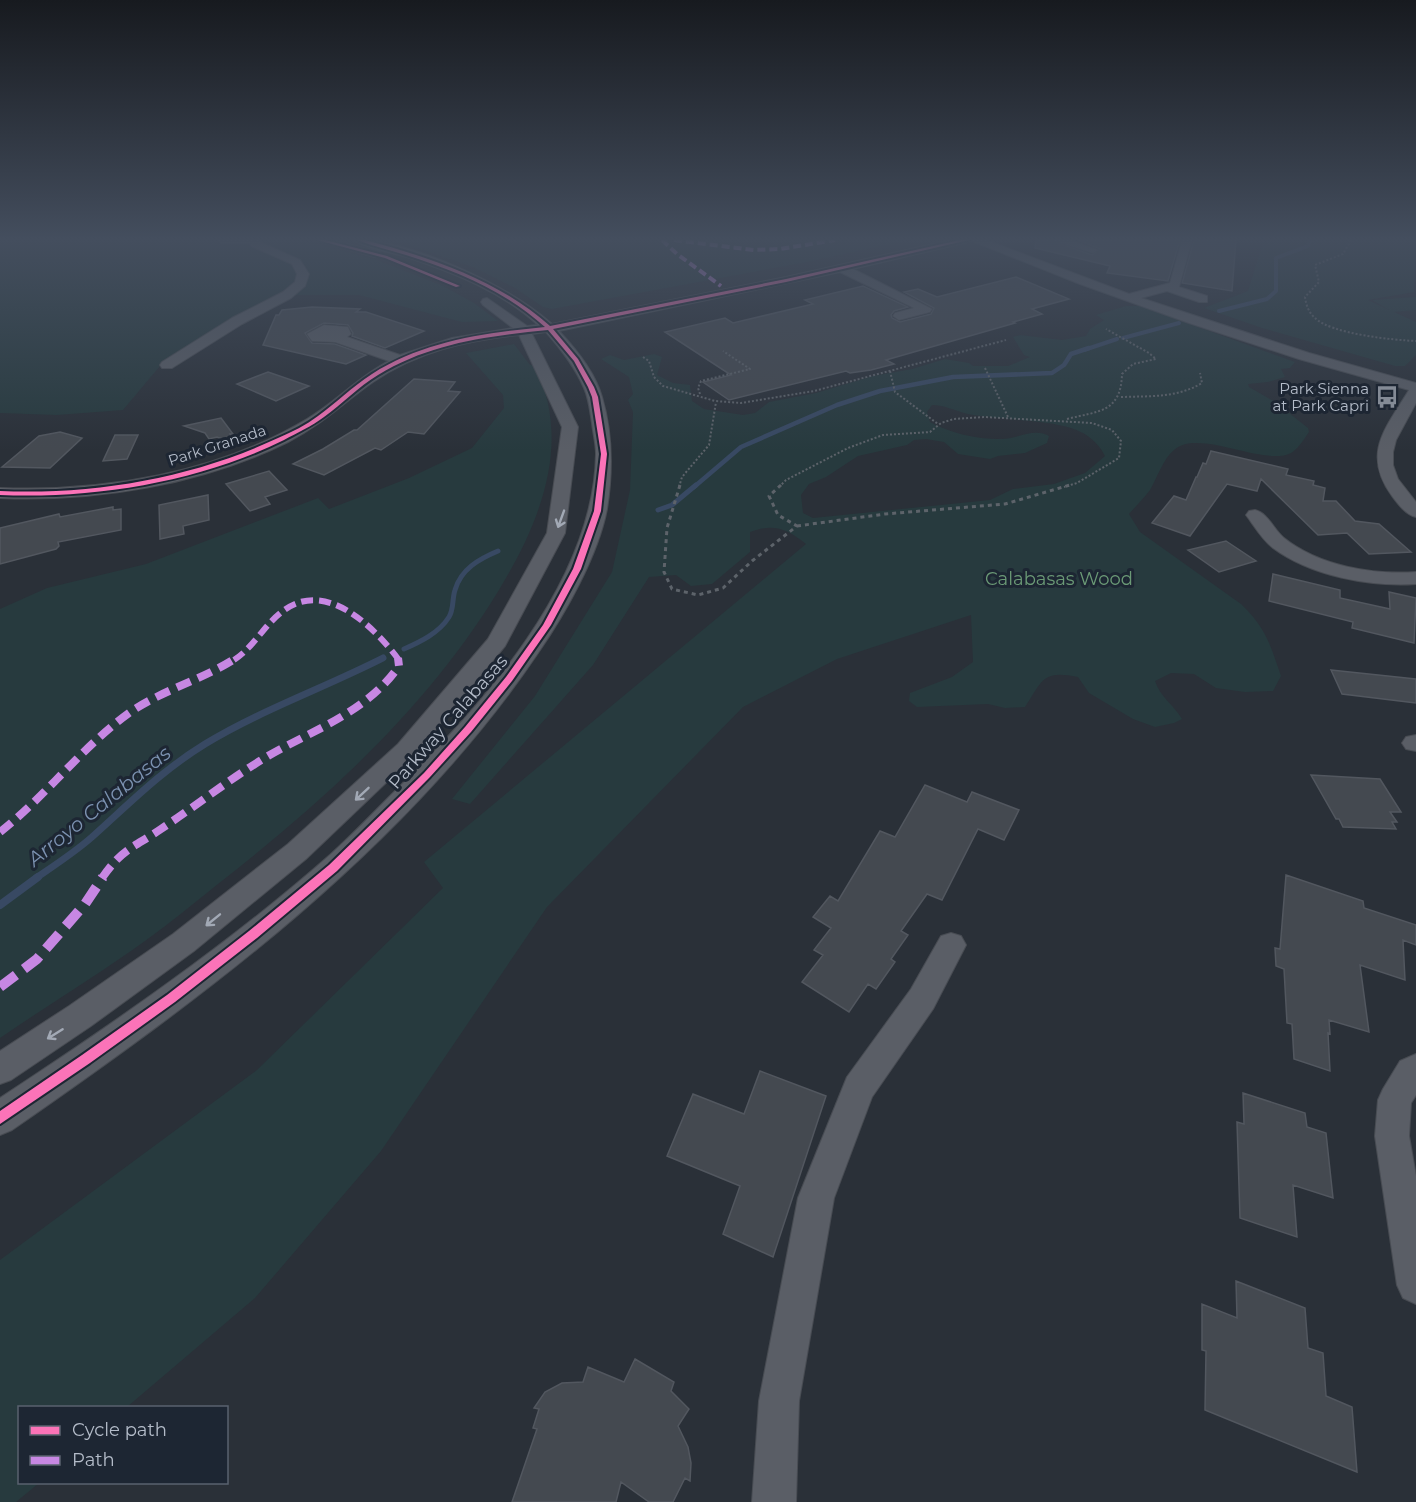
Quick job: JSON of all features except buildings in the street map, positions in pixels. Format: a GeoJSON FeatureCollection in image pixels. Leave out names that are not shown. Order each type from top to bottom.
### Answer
{"type":"FeatureCollection","features":[{"type":"Feature","properties":{"kind":"street"},"geometry":{"type":"LineString","coordinates":[[167,365],[258,310]]}},
{"type":"Feature","properties":{"kind":"street","name":"Parkway Calabasas"},"geometry":{"type":"LineString","coordinates":[[0,1069],[67,1027],[198,933],[300,851],[376,781],[444,709],[500,635],[537,574],[552,542],[572,479],[573,448],[566,400],[548,361],[537,326],[505,310]]}},
{"type":"Feature","properties":{"kind":"street","name":"Parkway Calabasas"},"geometry":{"type":"LineString","coordinates":[[0,1118],[95,1054],[229,953],[334,867],[418,784],[475,722],[524,661],[551,620],[573,576],[599,508],[604,475],[601,421],[595,397],[575,358],[521,310]]}},
{"type":"Feature","properties":{"kind":"street","name":"Park Granada"},"geometry":{"type":"LineString","coordinates":[[3,496],[70,493],[119,486],[172,476],[228,461],[275,443],[315,420],[371,376],[400,360],[469,337],[617,310]]}},
{"type":"Feature","properties":{"kind":"street"},"geometry":{"type":"LineString","coordinates":[[899,316],[922,310]]}},
{"type":"Feature","properties":{"kind":"street"},"geometry":{"type":"LineString","coordinates":[[1172,310],[1258,344],[1416,389],[1383,449],[1384,469],[1394,491],[1416,512]]}},
{"type":"Feature","properties":{"kind":"street"},"geometry":{"type":"LineString","coordinates":[[1181,310],[1264,336],[1416,378]]}},
{"type":"Feature","properties":{"kind":"street"},"geometry":{"type":"LineString","coordinates":[[336,338],[400,360]]}},
{"type":"Feature","properties":{"kind":"street"},"geometry":{"type":"LineString","coordinates":[[1255,515],[1281,546],[1320,564],[1364,575],[1416,578]]}},
{"type":"Feature","properties":{"kind":"street"},"geometry":{"type":"LineString","coordinates":[[774,1502],[779,1401],[816,1198],[859,1088],[922,999],[951,945]]}},
{"type":"Feature","properties":{"kind":"street"},"geometry":{"type":"LineString","coordinates":[[1416,1070],[1411,1072],[1395,1100],[1392,1136],[1416,1286]]}},
{"type":"Feature","properties":{"kind":"path"},"geometry":{"type":"LineString","coordinates":[[1310,310],[1317,320],[1338,328],[1398,340],[1416,341]]}},
{"type":"Feature","properties":{"kind":"path"},"geometry":{"type":"LineString","coordinates":[[1066,420],[1113,406],[1121,397],[1122,374],[1133,364],[1156,360],[1149,350],[1128,344],[1106,329]]}},
{"type":"Feature","properties":{"kind":"path"},"geometry":{"type":"LineString","coordinates":[[643,357],[649,361],[651,375],[657,383],[670,389],[700,395],[716,402],[748,402],[814,391],[871,373],[890,371],[1006,340]]}},
{"type":"Feature","properties":{"kind":"path"},"geometry":{"type":"LineString","coordinates":[[700,395],[699,382],[750,369],[723,351]]}},
{"type":"Feature","properties":{"kind":"path"},"geometry":{"type":"LineString","coordinates":[[985,368],[1009,417]]}},
{"type":"Feature","properties":{"kind":"path"},"geometry":{"type":"LineString","coordinates":[[890,371],[895,392],[938,424]]}},
{"type":"Feature","properties":{"kind":"path"},"geometry":{"type":"LineString","coordinates":[[1121,397],[1170,396],[1189,392],[1202,382],[1200,373]]}},
{"type":"Feature","properties":{"kind":"path"},"geometry":{"type":"LineString","coordinates":[[716,402],[709,445],[682,477],[667,528],[664,572],[672,589],[698,595],[723,588],[797,526],[885,514],[1005,504],[1077,483],[1119,458],[1122,447],[1118,435],[1107,428],[1066,420],[1033,420],[994,416],[954,419],[938,424],[930,432],[883,435],[848,448],[786,480],[769,496],[778,515],[797,526]]}},
{"type":"Feature","properties":{"kind":"green space"},"geometry":{"type":"Polygon","coordinates":[[[0,310],[255,310],[165,360],[123,410],[57,415],[0,413],[0,310]]]}},
{"type":"Feature","properties":{"kind":"green space"},"geometry":{"type":"Polygon","coordinates":[[[417,310],[483,310],[498,321],[462,322],[417,310]]]}},
{"type":"Feature","properties":{"kind":"green space","name":"Calabasas Wood"},"geometry":{"type":"Polygon","coordinates":[[[1112,310],[1151,310],[1295,362],[1290,368],[1281,369],[1285,377],[1248,384],[1249,387],[1275,402],[1308,428],[1309,432],[1296,449],[1279,456],[1215,445],[1185,444],[1170,454],[1150,490],[1129,514],[1140,532],[1241,604],[1256,621],[1270,645],[1281,676],[1273,691],[1245,692],[1216,688],[1194,674],[1171,673],[1155,681],[1160,692],[1182,719],[1155,727],[1133,719],[1089,693],[1078,677],[1066,675],[1050,676],[1045,679],[1025,707],[1005,708],[988,704],[917,707],[909,701],[910,693],[952,677],[973,662],[971,615],[837,659],[743,707],[547,907],[381,1151],[255,1298],[128,1406],[18,1406],[18,1484],[38,1484],[16,1502],[0,1502],[0,1260],[257,1070],[443,888],[424,862],[806,544],[780,529],[759,529],[750,532],[750,552],[712,584],[691,586],[676,575],[649,577],[593,665],[470,804],[452,799],[535,696],[612,572],[630,490],[633,412],[628,400],[633,394],[629,377],[601,359],[610,355],[624,360],[654,354],[662,357],[657,375],[673,383],[690,385],[692,401],[704,409],[743,415],[755,413],[769,402],[816,393],[873,376],[912,369],[945,359],[969,363],[973,366],[1008,366],[1030,357],[1024,355],[1013,337],[1020,335],[1062,340],[1086,336],[1090,329],[1104,320],[1096,315],[1112,310]],[[932,405],[927,412],[930,422],[963,435],[990,439],[1006,439],[1031,433],[1043,434],[1049,436],[1047,443],[1025,453],[990,459],[958,454],[944,442],[926,439],[914,440],[907,445],[858,456],[826,477],[809,484],[801,495],[803,513],[813,518],[990,500],[1013,489],[1054,484],[1085,473],[1105,456],[1093,440],[1072,428],[1044,422],[968,414],[932,405]]]}},
{"type":"Feature","properties":{"kind":"green space"},"geometry":{"type":"Polygon","coordinates":[[[1210,310],[1415,310],[1394,312],[1416,322],[1416,355],[1405,366],[1395,366],[1262,328],[1210,310]]]}},
{"type":"Feature","properties":{"kind":"green space"},"geometry":{"type":"Polygon","coordinates":[[[514,344],[530,365],[534,365],[545,392],[551,419],[548,474],[532,527],[520,553],[478,623],[447,665],[377,744],[300,817],[145,941],[0,1038],[0,609],[47,588],[146,564],[318,498],[329,509],[409,478],[472,448],[504,408],[503,395],[466,353],[514,344]]]}},
{"type":"Feature","properties":{"kind":"waterway","name":"Arroyo Calabasas"},"geometry":{"type":"LineString","coordinates":[[1123,338],[1179,323]]}},
{"type":"Feature","properties":{"kind":"waterway","name":"Arroyo Calabasas"},"geometry":{"type":"LineString","coordinates":[[1084,350],[1117,339]]}},
{"type":"Feature","properties":{"kind":"waterway","name":"Arroyo Calabasas"},"geometry":{"type":"LineString","coordinates":[[694,487],[741,447],[837,405],[880,391],[953,377],[1052,373],[1064,365],[1071,354],[1089,348]]}},
{"type":"Feature","properties":{"kind":"waterway","name":"Arroyo Calabasas"},"geometry":{"type":"LineString","coordinates":[[658,510],[672,505],[696,485]]}},
{"type":"Feature","properties":{"kind":"waterway","name":"Arroyo Calabasas"},"geometry":{"type":"LineString","coordinates":[[404,649],[423,640],[445,623],[451,614],[455,590],[462,576],[478,561],[498,551]]}},
{"type":"Feature","properties":{"kind":"waterway","name":"Arroyo Calabasas"},"geometry":{"type":"LineString","coordinates":[[36,878],[79,848],[132,800],[189,754],[248,720],[383,658],[380,660]]}},
{"type":"Feature","properties":{"kind":"waterway","name":"Arroyo Calabasas"},"geometry":{"type":"LineString","coordinates":[[0,905],[38,877]]}},
{"type":"Feature","properties":{"kind":"marked path"},"geometry":{"type":"LineString","coordinates":[[0,832],[17,819],[95,742],[128,714],[154,698],[211,673],[238,657],[250,647],[276,617],[285,609],[296,604],[311,601],[330,603],[350,611],[368,625],[399,659],[399,666],[385,686],[361,706],[267,757],[116,858],[85,904],[37,959],[0,987]]}},
{"type":"Feature","properties":{"kind":"cycle path"},"geometry":{"type":"LineString","coordinates":[[0,1118],[86,1059],[212,967],[294,902],[348,855],[468,730],[509,679],[547,625],[577,569],[597,511],[604,454],[595,397],[587,378],[563,344],[528,310]]}},
{"type":"Feature","properties":{"kind":"cycle path"},"geometry":{"type":"LineString","coordinates":[[0,493],[37,495],[119,487],[204,468],[244,455],[281,439],[325,414],[366,380],[386,368],[438,346],[493,334],[569,325],[639,310]]}},
{"type":"Feature","properties":{"kind":"place","name":"Park Sienna at Park Capri"},"geometry":{"type":"Point","coordinates":[1387,397]}}]}
